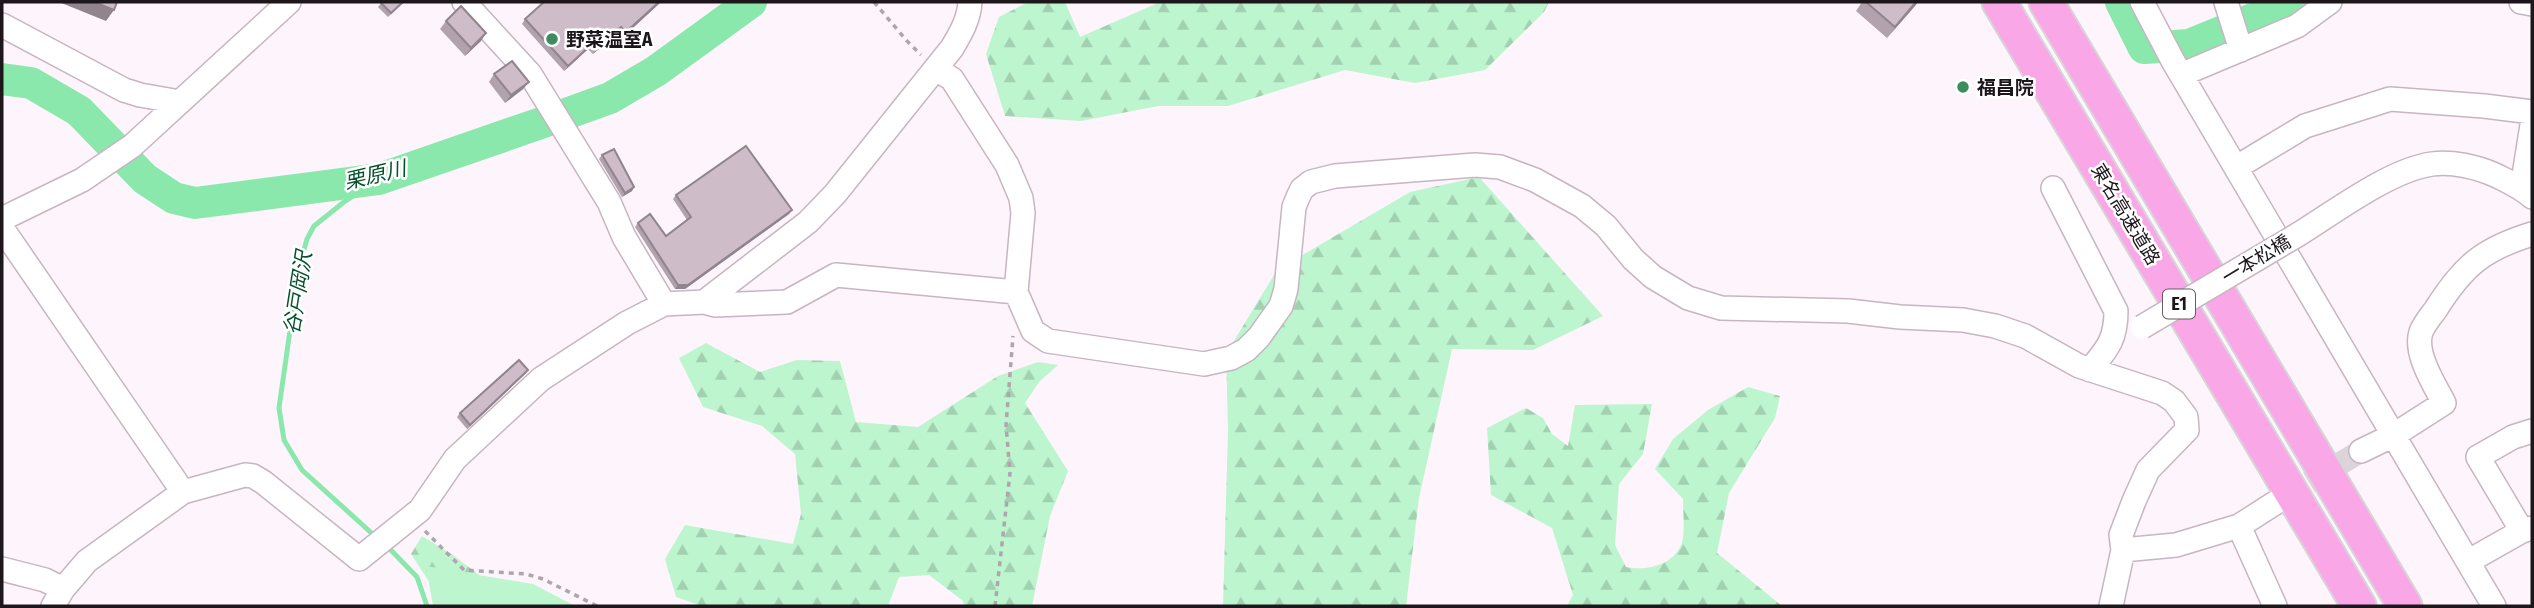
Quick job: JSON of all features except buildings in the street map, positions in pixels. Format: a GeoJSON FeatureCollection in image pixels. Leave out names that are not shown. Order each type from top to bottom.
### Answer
{"type":"FeatureCollection","features":[{"type":"Feature","properties":{"kind":"highway","name":"東名高速道路"},"geometry":{"type":"LineString","coordinates":[[1999,2],[2359,606]]}},
{"type":"Feature","properties":{"kind":"highway","name":"E1"},"geometry":{"type":"LineString","coordinates":[[2046,2],[2405,606]]}},
{"type":"Feature","properties":{"kind":"street"},"geometry":{"type":"LineString","coordinates":[[2,219],[82,180],[132,146],[289,2]]}},
{"type":"Feature","properties":{"kind":"street"},"geometry":{"type":"LineString","coordinates":[[464,2],[530,74],[609,202],[624,237],[664,303]]}},
{"type":"Feature","properties":{"kind":"street"},"geometry":{"type":"LineString","coordinates":[[704,303],[808,222],[835,194],[936,69],[962,32],[970,2]]}},
{"type":"Feature","properties":{"kind":"street"},"geometry":{"type":"LineString","coordinates":[[2178,68],[2297,26],[2330,2]]}},
{"type":"Feature","properties":{"kind":"street"},"geometry":{"type":"LineString","coordinates":[[2521,2],[2532,4]]}},
{"type":"Feature","properties":{"kind":"street"},"geometry":{"type":"LineString","coordinates":[[2145,6],[2178,68],[2494,606]]}},
{"type":"Feature","properties":{"kind":"street"},"geometry":{"type":"LineString","coordinates":[[2227,6],[2240,44]]}},
{"type":"Feature","properties":{"kind":"street"},"geometry":{"type":"LineString","coordinates":[[2,25],[124,90],[180,102]]}},
{"type":"Feature","properties":{"kind":"street"},"geometry":{"type":"LineString","coordinates":[[936,69],[952,79],[1007,165],[1021,198],[1023,212],[1016,292],[1033,331],[1048,341],[1204,365],[1219,362],[1246,350],[1266,330],[1280,306],[1286,289],[1294,207],[1302,189],[1311,181],[1335,176],[1486,165],[1515,172],[1581,206],[1606,226],[1653,277],[1688,298],[1721,308],[1848,311],[1984,324],[2025,336],[2079,366],[2161,393],[2174,401],[2186,416],[2187,430],[2148,470],[2121,535],[2123,550],[2111,606]]}},
{"type":"Feature","properties":{"kind":"street"},"geometry":{"type":"LineString","coordinates":[[2237,167],[2305,126],[2390,99],[2532,112]]}},
{"type":"Feature","properties":{"kind":"street"},"geometry":{"type":"LineString","coordinates":[[2527,192],[2532,125]]}},
{"type":"Feature","properties":{"kind":"street","name":"一本松橋"},"geometry":{"type":"LineString","coordinates":[[2109,347],[2406,171],[2434,163],[2463,165],[2488,172],[2527,192]]}},
{"type":"Feature","properties":{"kind":"street"},"geometry":{"type":"LineString","coordinates":[[2053,188],[2116,311],[2116,329],[2109,347],[2090,370]]}},
{"type":"Feature","properties":{"kind":"street"},"geometry":{"type":"LineString","coordinates":[[2,229],[183,492]]}},
{"type":"Feature","properties":{"kind":"street"},"geometry":{"type":"LineString","coordinates":[[2361,451],[2394,435],[2444,403],[2423,365],[2420,333],[2454,280],[2469,265],[2508,241],[2532,234]]}},
{"type":"Feature","properties":{"kind":"street"},"geometry":{"type":"LineString","coordinates":[[2,569],[45,580],[58,598],[87,561],[183,492],[245,475],[253,476],[359,559],[420,510],[455,459],[541,379],[627,323],[664,303],[715,305],[787,302],[836,275],[1016,292]]}},
{"type":"Feature","properties":{"kind":"street"},"geometry":{"type":"LineString","coordinates":[[2469,561],[2527,530],[2478,457],[2513,437],[2532,431]]}},
{"type":"Feature","properties":{"kind":"street"},"geometry":{"type":"LineString","coordinates":[[2123,550],[2176,545],[2239,526],[2275,503]]}},
{"type":"Feature","properties":{"kind":"street"},"geometry":{"type":"LineString","coordinates":[[2239,526],[2275,606]]}},
{"type":"Feature","properties":{"kind":"path"},"geometry":{"type":"LineString","coordinates":[[874,2],[906,41],[936,69]]}},
{"type":"Feature","properties":{"kind":"path"},"geometry":{"type":"LineString","coordinates":[[995,606],[1010,473],[1006,425],[1013,332]]}},
{"type":"Feature","properties":{"kind":"path"},"geometry":{"type":"LineString","coordinates":[[405,522],[464,570],[526,573],[597,606]]}},
{"type":"Feature","properties":{"kind":"green space"},"geometry":{"type":"Polygon","coordinates":[[[1028,2],[1065,2],[1080,37],[1160,2],[1549,2],[1544,12],[1485,70],[1415,83],[1345,70],[1228,106],[1158,106],[1081,121],[1005,116],[986,54],[999,17],[1028,2]]]}},
{"type":"Feature","properties":{"kind":"green space"},"geometry":{"type":"Polygon","coordinates":[[[1479,177],[1603,316],[1533,350],[1452,349],[1419,498],[1406,606],[1223,606],[1228,430],[1226,354],[1277,270],[1410,192],[1479,177]]]}},
{"type":"Feature","properties":{"kind":"green space"},"geometry":{"type":"Polygon","coordinates":[[[706,343],[760,372],[797,360],[840,361],[856,422],[918,427],[998,376],[1038,362],[1058,365],[1039,382],[1025,403],[1068,471],[1050,516],[1032,606],[964,606],[963,601],[929,575],[899,577],[888,606],[702,606],[676,597],[665,559],[685,525],[793,544],[801,514],[795,454],[762,426],[703,407],[679,358],[706,343]]]}},
{"type":"Feature","properties":{"kind":"green space"},"geometry":{"type":"Polygon","coordinates":[[[1748,387],[1780,396],[1775,418],[1729,493],[1717,553],[1782,606],[1567,606],[1573,595],[1552,528],[1491,495],[1487,428],[1526,408],[1543,418],[1552,434],[1568,446],[1575,405],[1652,404],[1643,454],[1619,484],[1615,545],[1626,567],[1650,567],[1666,562],[1678,551],[1683,533],[1683,499],[1655,469],[1673,439],[1708,410],[1748,387]]]}},
{"type":"Feature","properties":{"kind":"green space"},"geometry":{"type":"Polygon","coordinates":[[[422,536],[483,578],[439,597],[411,554],[422,536]]]}},
{"type":"Feature","properties":{"kind":"green space"},"geometry":{"type":"Polygon","coordinates":[[[426,566],[533,584],[575,606],[433,606],[426,566]]]}},
{"type":"Feature","properties":{"kind":"waterway","name":"谷戸岡沢"},"geometry":{"type":"LineString","coordinates":[[2,79],[31,83],[79,111],[145,179],[174,198],[195,203],[379,179],[541,123],[610,98],[656,71],[751,2]]}},
{"type":"Feature","properties":{"kind":"waterway","name":"栗原川"},"geometry":{"type":"LineString","coordinates":[[2121,2],[2144,48],[2189,45],[2300,2]]}},
{"type":"Feature","properties":{"kind":"waterway","name":"谷戸岡沢"},"geometry":{"type":"LineString","coordinates":[[377,538],[302,470],[284,440],[279,408],[299,267],[307,239],[314,226],[379,179]]}},
{"type":"Feature","properties":{"kind":"waterway"},"geometry":{"type":"LineString","coordinates":[[385,544],[417,577],[427,606]]}},
{"type":"Feature","properties":{"kind":"tunnel"},"geometry":{"type":"LineString","coordinates":[[2280,500],[2361,451]]}},
{"type":"Feature","properties":{"kind":"place","name":"野菜温室A"},"geometry":{"type":"Point","coordinates":[552,39]}},
{"type":"Feature","properties":{"kind":"place","name":"福昌院"},"geometry":{"type":"Point","coordinates":[1963,87]}}]}
